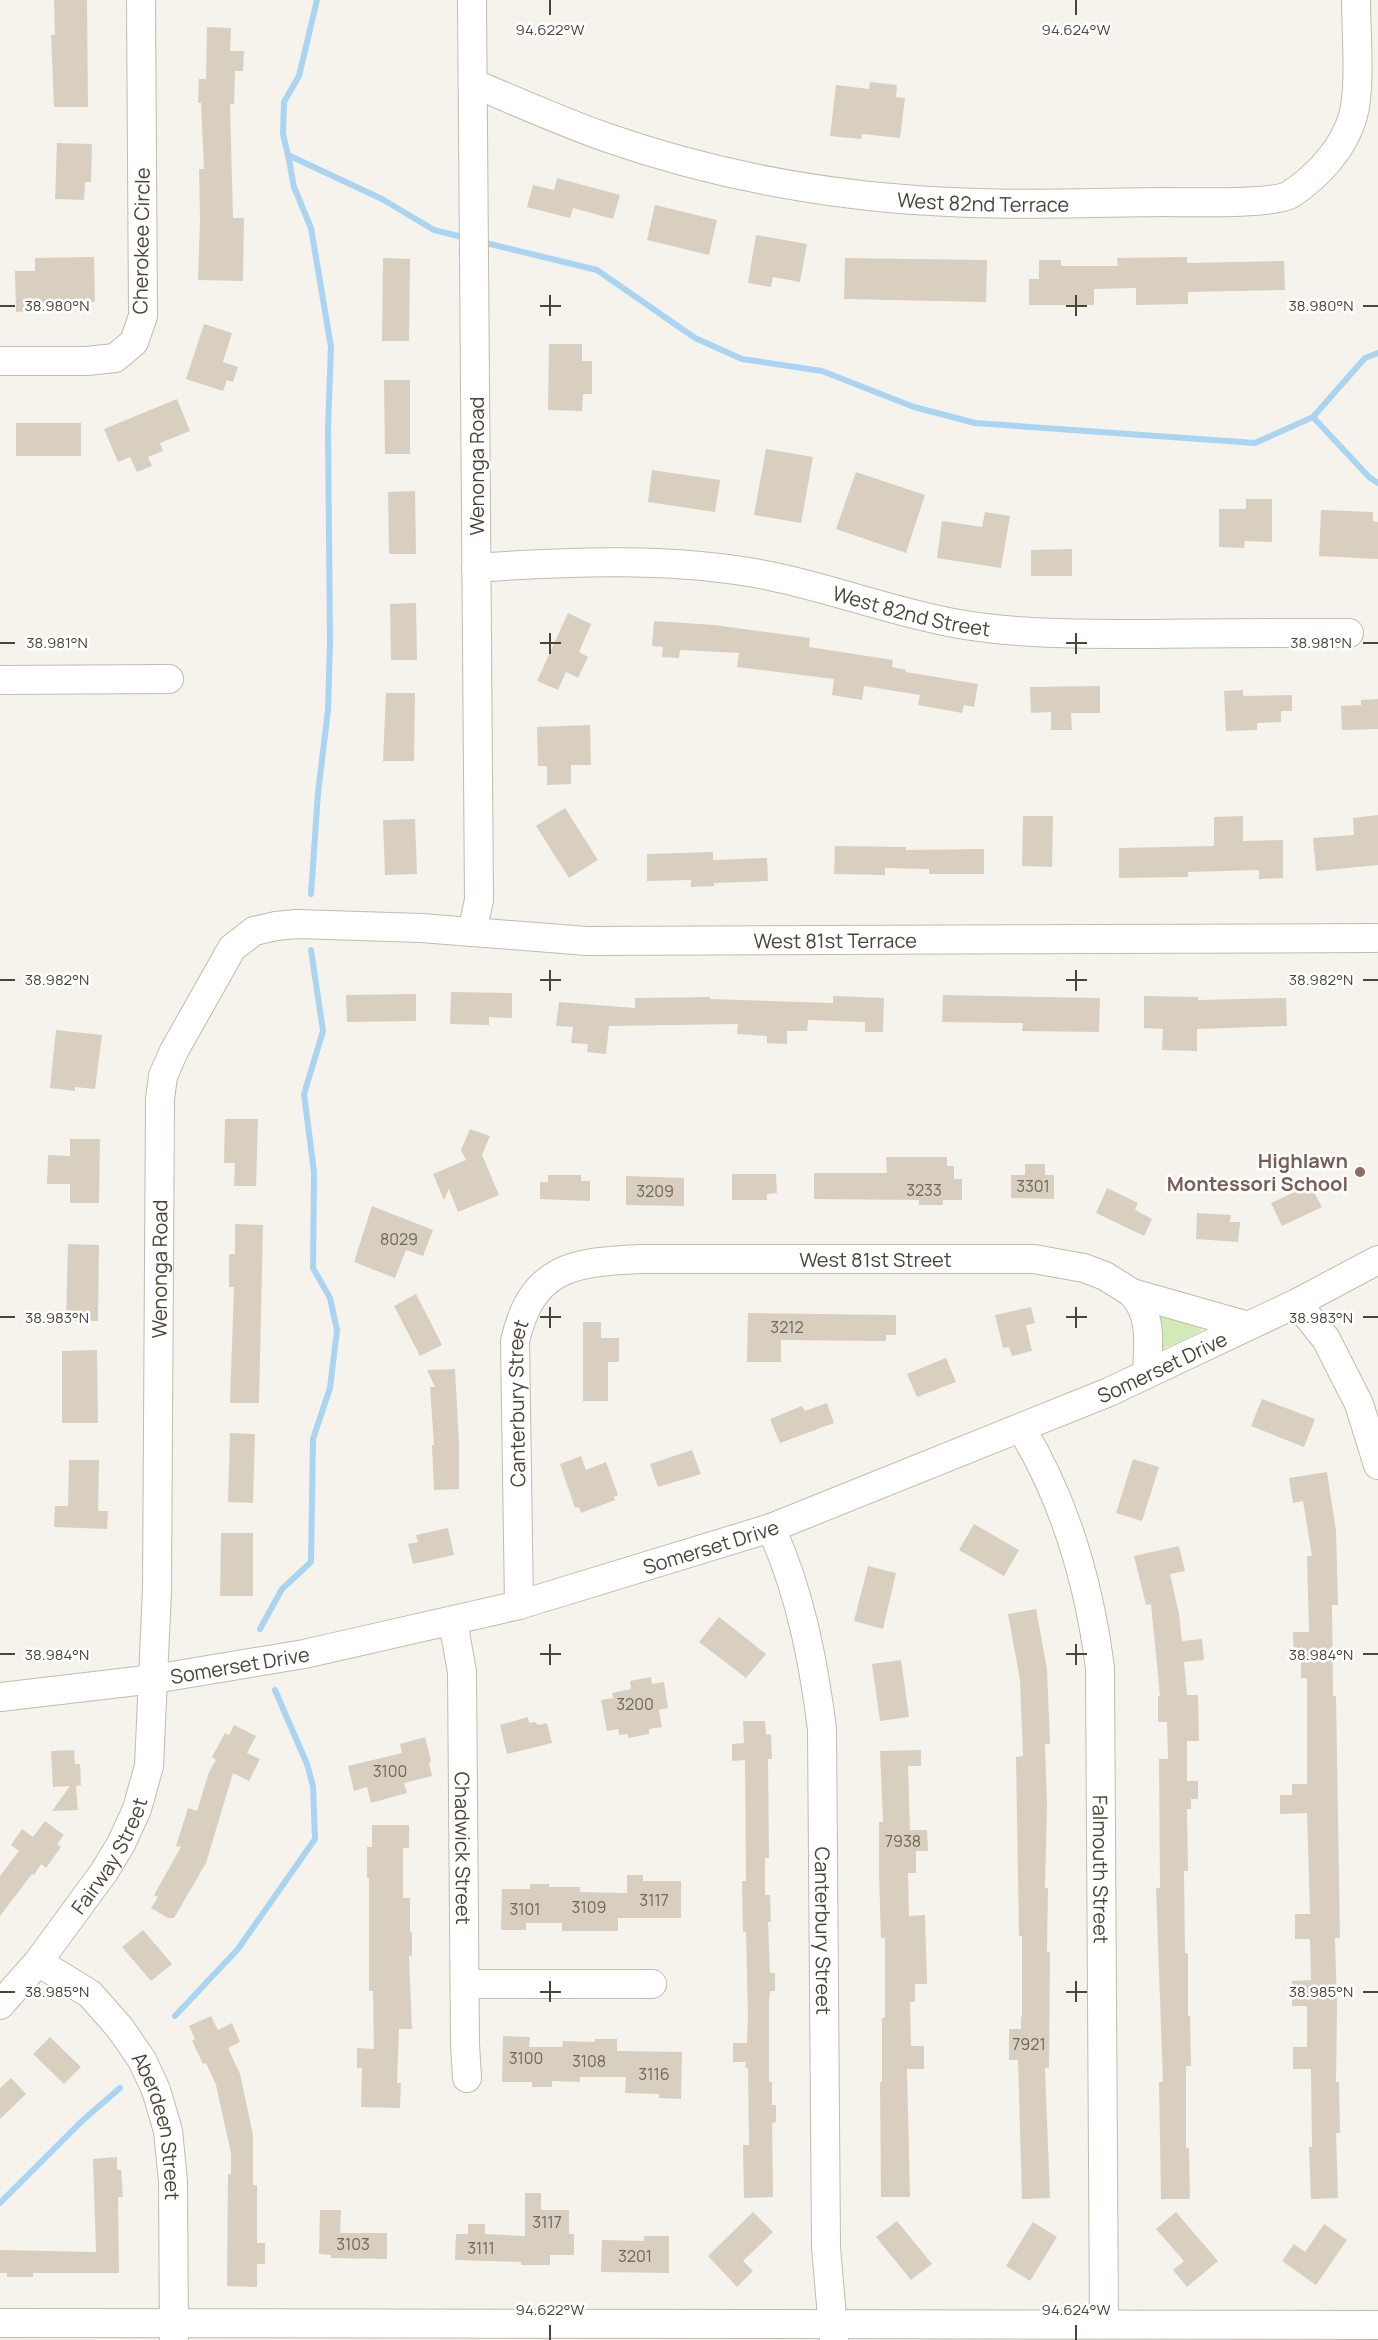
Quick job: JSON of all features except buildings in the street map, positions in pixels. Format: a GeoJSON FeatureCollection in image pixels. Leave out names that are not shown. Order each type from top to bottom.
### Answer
{"type":"FeatureCollection","features":[{"type":"Feature","properties":{"kind":"street","name":"Cherokee Circle"},"geometry":{"type":"LineString","coordinates":[[0,361],[87,361],[115,358],[134,342],[143,316],[141,0]]}},
{"type":"Feature","properties":{"kind":"street","name":"Wenonga Road"},"geometry":{"type":"LineString","coordinates":[[472,0],[479,900],[472,932]]}},
{"type":"Feature","properties":{"kind":"street","name":"West 82nd Terrace"},"geometry":{"type":"LineString","coordinates":[[473,83],[556,119],[667,157],[738,174],[854,194],[948,202],[1037,204],[1251,201],[1289,196],[1315,175],[1337,150],[1352,118],[1356,99],[1356,0]]}},
{"type":"Feature","properties":{"kind":"street","name":"West 82nd Street"},"geometry":{"type":"LineString","coordinates":[[476,568],[536,563],[618,563],[710,567],[768,576],[827,589],[959,624],[1020,631],[1084,634],[1349,633]]}},
{"type":"Feature","properties":{"kind":"street"},"geometry":{"type":"LineString","coordinates":[[0,680],[169,680]]}},
{"type":"Feature","properties":{"kind":"street","name":"Wenonga Road"},"geometry":{"type":"LineString","coordinates":[[154,1679],[157,1590],[160,1099],[163,1076],[174,1051],[232,948],[254,931],[297,924]]}},
{"type":"Feature","properties":{"kind":"street","name":"West 81st Terrace"},"geometry":{"type":"LineString","coordinates":[[297,924],[472,932],[587,941],[1375,938]]}},
{"type":"Feature","properties":{"kind":"street","name":"West 81st Street"},"geometry":{"type":"LineString","coordinates":[[612,1260],[1034,1259],[1083,1268],[1105,1276],[1132,1293],[1248,1326]]}},
{"type":"Feature","properties":{"kind":"street","name":"Canterbury Street"},"geometry":{"type":"LineString","coordinates":[[519,1605],[515,1362],[515,1341],[519,1323],[526,1307],[554,1274],[577,1266],[612,1260]]}},
{"type":"Feature","properties":{"kind":"street","name":"Somerset Drive"},"geometry":{"type":"LineString","coordinates":[[0,1697],[154,1679],[304,1654],[519,1605],[771,1528],[1109,1392],[1297,1303],[1378,1260]]}},
{"type":"Feature","properties":{"kind":"street","name":"West 81st Street"},"geometry":{"type":"LineString","coordinates":[[1132,1293],[1146,1315],[1149,1333],[1148,1373]]}},
{"type":"Feature","properties":{"kind":"street"},"geometry":{"type":"LineString","coordinates":[[1297,1303],[1326,1339],[1359,1404],[1378,1465]]}},
{"type":"Feature","properties":{"kind":"street","name":"Falmouth Street"},"geometry":{"type":"LineString","coordinates":[[1021,1428],[1040,1459],[1057,1495],[1081,1564],[1093,1617],[1100,1668],[1104,2324]]}},
{"type":"Feature","properties":{"kind":"street","name":"Canterbury Street"},"geometry":{"type":"LineString","coordinates":[[771,1528],[801,1610],[815,1675],[822,1729],[826,2247],[833,2332]]}},
{"type":"Feature","properties":{"kind":"street","name":"Chadwick Street"},"geometry":{"type":"LineString","coordinates":[[453,1621],[462,1672],[467,2078]]}},
{"type":"Feature","properties":{"kind":"street","name":"Fairway Street"},"geometry":{"type":"LineString","coordinates":[[0,2005],[38,1962],[104,1872],[121,1844],[136,1809],[149,1766],[154,1679]]}},
{"type":"Feature","properties":{"kind":"street","name":"Aberdeen Street"},"geometry":{"type":"LineString","coordinates":[[38,1962],[90,1994],[120,2028],[141,2060],[156,2090],[168,2131],[173,2181],[174,2332]]}},
{"type":"Feature","properties":{"kind":"street"},"geometry":{"type":"LineString","coordinates":[[465,1983],[652,1984]]}},
{"type":"Feature","properties":{"kind":"street"},"geometry":{"type":"LineString","coordinates":[[0,2323],[174,2332],[833,2332],[1104,2324],[1378,2325]]}},
{"type":"Feature","properties":{"kind":"green space"},"geometry":{"type":"Polygon","coordinates":[[[1159,1313],[1203,1326],[1200,1332],[1163,1349],[1160,1348],[1159,1313]]]}},
{"type":"Feature","properties":{"kind":"waterway"},"geometry":{"type":"LineString","coordinates":[[317,0],[299,76],[284,102],[283,134],[288,155],[382,199],[434,230],[466,238]]}},
{"type":"Feature","properties":{"kind":"waterway"},"geometry":{"type":"LineString","coordinates":[[288,155],[294,187],[311,228],[331,347],[328,428],[330,643],[328,710],[318,793],[311,894]]}},
{"type":"Feature","properties":{"kind":"waterway"},"geometry":{"type":"LineString","coordinates":[[482,242],[597,270],[695,338],[742,359],[822,371],[914,407],[975,423],[1255,443],[1313,417],[1365,358],[1378,353]]}},
{"type":"Feature","properties":{"kind":"waterway"},"geometry":{"type":"LineString","coordinates":[[1313,417],[1369,477],[1378,483]]}},
{"type":"Feature","properties":{"kind":"waterway"},"geometry":{"type":"LineString","coordinates":[[260,1629],[282,1589],[311,1562],[313,1439],[330,1388],[337,1330],[330,1298],[313,1268],[314,1172],[304,1094],[323,1031],[311,950]]}},
{"type":"Feature","properties":{"kind":"waterway"},"geometry":{"type":"LineString","coordinates":[[175,2016],[238,1949],[315,1839],[313,1786],[307,1764],[275,1690]]}},
{"type":"Feature","properties":{"kind":"waterway"},"geometry":{"type":"LineString","coordinates":[[0,2203],[83,2120],[120,2088]]}},
{"type":"Feature","properties":{"kind":"place","name":"Highlawn Montessori School"},"geometry":{"type":"Point","coordinates":[1360,1172]}}]}
